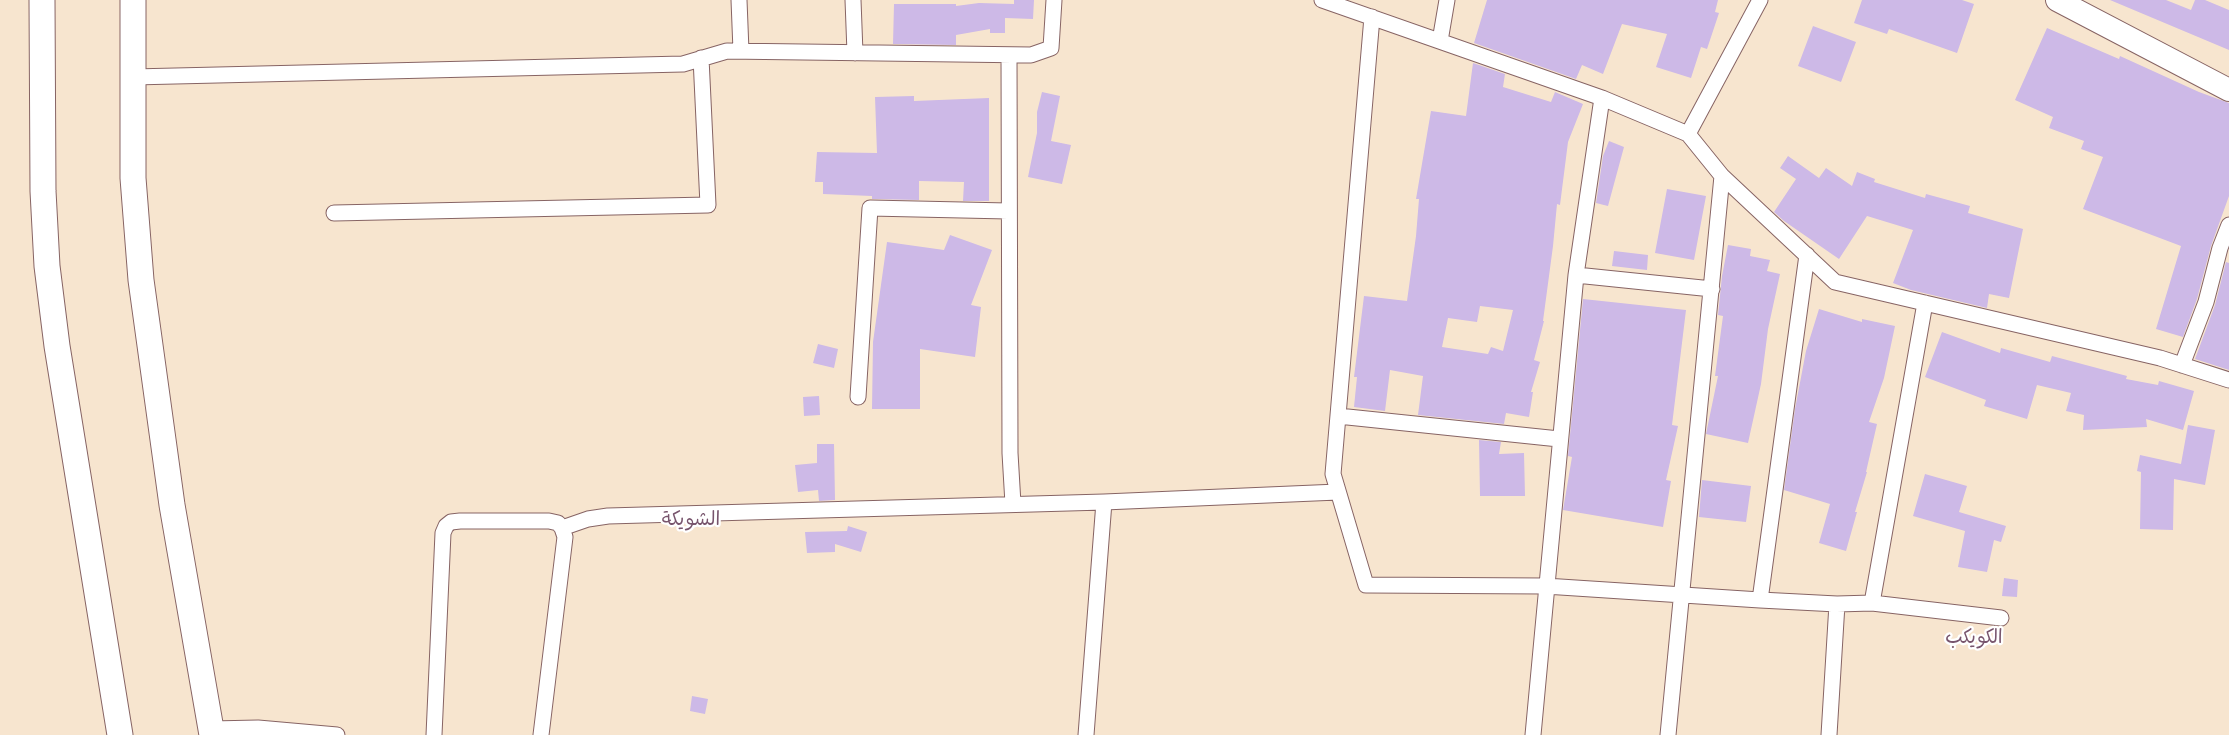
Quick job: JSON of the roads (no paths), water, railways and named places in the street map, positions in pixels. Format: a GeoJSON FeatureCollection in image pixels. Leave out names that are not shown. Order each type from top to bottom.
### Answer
{"type":"FeatureCollection","features":[{"type":"Feature","properties":{"kind":"main road"},"geometry":{"type":"LineString","coordinates":[[42,0],[43,191],[47,266],[120,735]]}},
{"type":"Feature","properties":{"kind":"main road"},"geometry":{"type":"LineString","coordinates":[[134,0],[133,178],[141,280],[172,505],[211,732]]}},
{"type":"Feature","properties":{"kind":"street"},"geometry":{"type":"LineString","coordinates":[[739,0],[741,51]]}},
{"type":"Feature","properties":{"kind":"street"},"geometry":{"type":"LineString","coordinates":[[853,0],[855,53]]}},
{"type":"Feature","properties":{"kind":"street"},"geometry":{"type":"LineString","coordinates":[[133,77],[683,64],[727,51],[1031,55],[1051,48],[1054,0]]}},
{"type":"Feature","properties":{"kind":"street"},"geometry":{"type":"LineString","coordinates":[[1322,0],[1602,98],[1688,134],[1722,176],[1835,282],[2160,358],[2229,380]]}},
{"type":"Feature","properties":{"kind":"street"},"geometry":{"type":"LineString","coordinates":[[1440,42],[1447,0]]}},
{"type":"Feature","properties":{"kind":"street"},"geometry":{"type":"LineString","coordinates":[[1688,134],[1760,0]]}},
{"type":"Feature","properties":{"kind":"street"},"geometry":{"type":"LineString","coordinates":[[2057,0],[2229,90]]}},
{"type":"Feature","properties":{"kind":"street"},"geometry":{"type":"LineString","coordinates":[[1372,17],[1333,474],[1366,585],[1546,586],[1760,600],[1837,604],[1872,603],[2001,618]]}},
{"type":"Feature","properties":{"kind":"street"},"geometry":{"type":"LineString","coordinates":[[1010,55],[1008,211],[1010,453],[1013,504]]}},
{"type":"Feature","properties":{"kind":"street"},"geometry":{"type":"LineString","coordinates":[[334,213],[708,205],[702,58]]}},
{"type":"Feature","properties":{"kind":"street"},"geometry":{"type":"LineString","coordinates":[[1533,735],[1576,275],[1602,98]]}},
{"type":"Feature","properties":{"kind":"street"},"geometry":{"type":"LineString","coordinates":[[1668,735],[1722,176]]}},
{"type":"Feature","properties":{"kind":"street"},"geometry":{"type":"LineString","coordinates":[[858,397],[870,208],[1008,211]]}},
{"type":"Feature","properties":{"kind":"street"},"geometry":{"type":"LineString","coordinates":[[2182,365],[2206,302],[2220,248],[2229,225]]}},
{"type":"Feature","properties":{"kind":"street"},"geometry":{"type":"LineString","coordinates":[[1760,600],[1807,255]]}},
{"type":"Feature","properties":{"kind":"street"},"geometry":{"type":"LineString","coordinates":[[1576,275],[1712,289]]}},
{"type":"Feature","properties":{"kind":"street"},"geometry":{"type":"LineString","coordinates":[[1872,603],[1925,303]]}},
{"type":"Feature","properties":{"kind":"street"},"geometry":{"type":"LineString","coordinates":[[1338,416],[1560,439]]}},
{"type":"Feature","properties":{"kind":"street"},"geometry":{"type":"LineString","coordinates":[[562,528],[588,519],[608,516],[1104,502],[1338,492]]}},
{"type":"Feature","properties":{"kind":"street"},"geometry":{"type":"LineString","coordinates":[[1086,735],[1104,502]]}},
{"type":"Feature","properties":{"kind":"street"},"geometry":{"type":"LineString","coordinates":[[434,735],[443,533],[446,526],[451,522],[460,520],[549,521],[558,523],[562,528],[565,537],[541,735]]}},
{"type":"Feature","properties":{"kind":"street"},"geometry":{"type":"LineString","coordinates":[[1829,735],[1837,604]]}},
{"type":"Feature","properties":{"kind":"street"},"geometry":{"type":"LineString","coordinates":[[211,732],[258,728],[337,735]]}},
{"type":"Feature","properties":{"kind":"district","name":"الشويكة"},"geometry":{"type":"Point","coordinates":[691,520]}},
{"type":"Feature","properties":{"kind":"district","name":"الكويكب"},"geometry":{"type":"Point","coordinates":[1974,638]}}]}
